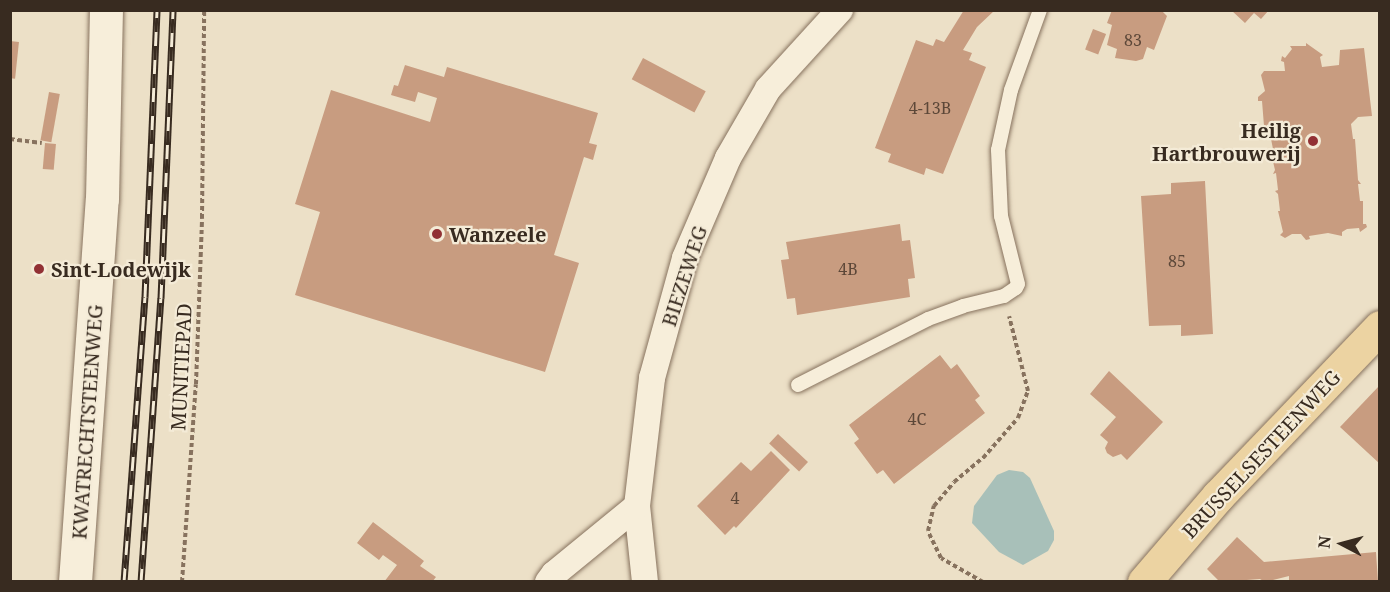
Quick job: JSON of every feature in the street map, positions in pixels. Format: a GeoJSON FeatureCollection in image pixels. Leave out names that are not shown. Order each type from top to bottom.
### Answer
{"type":"FeatureCollection","features":[{"type":"Feature","properties":{"kind":"main road","name":"BRUSSELSESTEENWEG"},"geometry":{"type":"LineString","coordinates":[[1144,582],[1218,496],[1380,327]]}},
{"type":"Feature","properties":{"kind":"street","name":"KWATRECHTSTEENWEG"},"geometry":{"type":"LineString","coordinates":[[75,582],[102,199],[106,10]]}},
{"type":"Feature","properties":{"kind":"street","name":"BIEZEWEG"},"geometry":{"type":"LineString","coordinates":[[645,582],[637,506],[652,378],[685,258],[728,158],[768,89],[840,10]]}},
{"type":"Feature","properties":{"kind":"street"},"geometry":{"type":"LineString","coordinates":[[548,582],[554,574],[637,506]]}},
{"type":"Feature","properties":{"kind":"lane"},"geometry":{"type":"LineString","coordinates":[[798,384],[928,319],[1004,296],[1012,292],[1018,284],[1001,216],[999,150],[1011,90],[1040,10]]}},
{"type":"Feature","properties":{"kind":"path","name":"MUNITIEPAD"},"geometry":{"type":"LineString","coordinates":[[182,582],[196,384],[202,218],[204,10]]}},
{"type":"Feature","properties":{"kind":"path"},"geometry":{"type":"LineString","coordinates":[[10,139],[42,142]]}},
{"type":"Feature","properties":{"kind":"path"},"geometry":{"type":"LineString","coordinates":[[983,582],[941,558],[928,531],[934,506],[954,482],[983,458],[1018,418],[1028,391],[1004,296]]}},
{"type":"Feature","properties":{"kind":"water"},"geometry":{"type":"Polygon","coordinates":[[[1009,470],[1023,472],[1030,478],[1054,531],[1054,540],[1048,551],[1023,565],[999,552],[972,523],[974,506],[997,475],[1009,470]]]}},
{"type":"Feature","properties":{"kind":"building"},"geometry":{"type":"Polygon","coordinates":[[[964,10],[995,10],[977,27],[963,50],[972,53],[969,60],[986,67],[943,174],[926,168],[924,175],[888,162],[891,154],[875,148],[916,40],[933,46],[936,39],[944,42],[964,10]]]}},
{"type":"Feature","properties":{"kind":"building"},"geometry":{"type":"Polygon","coordinates":[[[1112,10],[1161,10],[1167,16],[1154,50],[1147,47],[1143,59],[1136,61],[1115,58],[1117,49],[1107,45],[1112,25],[1107,23],[1112,10]]]}},
{"type":"Feature","properties":{"kind":"building"},"geometry":{"type":"Polygon","coordinates":[[[1231,10],[1269,10],[1261,19],[1254,13],[1245,23],[1231,10]]]}},
{"type":"Feature","properties":{"kind":"building"},"geometry":{"type":"Polygon","coordinates":[[[1093,29],[1106,34],[1098,55],[1085,50],[1093,29]]]}},
{"type":"Feature","properties":{"kind":"building"},"geometry":{"type":"Polygon","coordinates":[[[10,41],[19,42],[15,79],[10,78],[10,41]]]}},
{"type":"Feature","properties":{"kind":"building","name":"Heilig Hartbrouwerij"},"geometry":{"type":"Polygon","coordinates":[[[1306,43],[1323,55],[1320,57],[1322,67],[1339,65],[1340,50],[1364,48],[1372,116],[1358,117],[1351,124],[1353,139],[1355,139],[1358,180],[1361,184],[1358,184],[1360,201],[1363,201],[1363,224],[1367,227],[1360,232],[1359,228],[1347,229],[1342,232],[1342,236],[1328,233],[1309,236],[1310,239],[1306,240],[1301,234],[1292,234],[1285,238],[1280,235],[1283,232],[1278,211],[1280,211],[1278,194],[1275,191],[1278,190],[1276,173],[1273,174],[1275,170],[1270,149],[1273,149],[1270,134],[1262,130],[1261,126],[1264,126],[1262,101],[1258,101],[1258,97],[1265,91],[1261,75],[1264,71],[1285,71],[1284,62],[1281,61],[1282,56],[1285,58],[1292,49],[1290,46],[1306,46],[1306,43]]]}},
{"type":"Feature","properties":{"kind":"building"},"geometry":{"type":"Polygon","coordinates":[[[643,58],[706,91],[694,113],[632,79],[643,58]]]}},
{"type":"Feature","properties":{"kind":"building","name":"Wanzeele"},"geometry":{"type":"Polygon","coordinates":[[[405,65],[444,77],[447,67],[598,113],[589,143],[597,145],[593,160],[584,157],[554,255],[579,263],[545,372],[295,295],[320,212],[295,204],[331,90],[430,122],[437,98],[418,92],[415,102],[391,95],[394,85],[398,86],[405,65]]]}},
{"type":"Feature","properties":{"kind":"building"},"geometry":{"type":"Polygon","coordinates":[[[49,92],[60,94],[51,142],[40,140],[49,92]]]}},
{"type":"Feature","properties":{"kind":"building"},"geometry":{"type":"Polygon","coordinates":[[[45,143],[56,144],[54,170],[43,169],[45,143]]]}},
{"type":"Feature","properties":{"kind":"building"},"geometry":{"type":"Polygon","coordinates":[[[1205,181],[1213,334],[1181,336],[1181,325],[1149,326],[1141,196],[1171,194],[1171,183],[1205,181]]]}},
{"type":"Feature","properties":{"kind":"building"},"geometry":{"type":"Polygon","coordinates":[[[900,224],[902,241],[910,240],[915,278],[908,279],[910,297],[797,315],[795,298],[787,299],[781,260],[789,259],[786,242],[900,224]]]}},
{"type":"Feature","properties":{"kind":"building"},"geometry":{"type":"Polygon","coordinates":[[[940,355],[951,369],[957,364],[980,396],[975,400],[985,413],[894,484],[883,470],[877,474],[854,443],[859,439],[849,425],[940,355]]]}},
{"type":"Feature","properties":{"kind":"building"},"geometry":{"type":"Polygon","coordinates":[[[1109,371],[1163,422],[1127,460],[1121,454],[1113,457],[1107,453],[1105,448],[1108,442],[1100,435],[1116,417],[1090,394],[1109,371]]]}},
{"type":"Feature","properties":{"kind":"building"},"geometry":{"type":"Polygon","coordinates":[[[1380,385],[1380,464],[1340,427],[1380,385]]]}},
{"type":"Feature","properties":{"kind":"building"},"geometry":{"type":"Polygon","coordinates":[[[778,434],[808,462],[799,471],[769,444],[778,434]]]}},
{"type":"Feature","properties":{"kind":"building"},"geometry":{"type":"Polygon","coordinates":[[[771,451],[790,470],[736,528],[734,526],[725,535],[697,506],[741,462],[751,471],[771,451]]]}},
{"type":"Feature","properties":{"kind":"building"},"geometry":{"type":"Polygon","coordinates":[[[373,522],[424,561],[420,566],[436,577],[432,582],[384,582],[397,565],[383,555],[379,560],[357,543],[373,522]]]}},
{"type":"Feature","properties":{"kind":"building"},"geometry":{"type":"Polygon","coordinates":[[[1237,537],[1264,562],[1376,552],[1378,582],[1289,582],[1289,576],[1265,582],[1260,579],[1220,582],[1207,569],[1237,537]]]}},
{"type":"Feature","properties":{"kind":"railway"},"geometry":{"type":"LineString","coordinates":[[124,582],[145,297],[157,10]]}},
{"type":"Feature","properties":{"kind":"railway"},"geometry":{"type":"LineString","coordinates":[[141,582],[161,298],[173,10]]}},
{"type":"Feature","properties":{"kind":"place","name":"Heilig Hartbrouwerij"},"geometry":{"type":"Point","coordinates":[1313,141]}},
{"type":"Feature","properties":{"kind":"place","name":"Wanzeele"},"geometry":{"type":"Point","coordinates":[437,234]}},
{"type":"Feature","properties":{"kind":"place","name":"Sint-Lodewijk"},"geometry":{"type":"Point","coordinates":[39,269]}}]}
